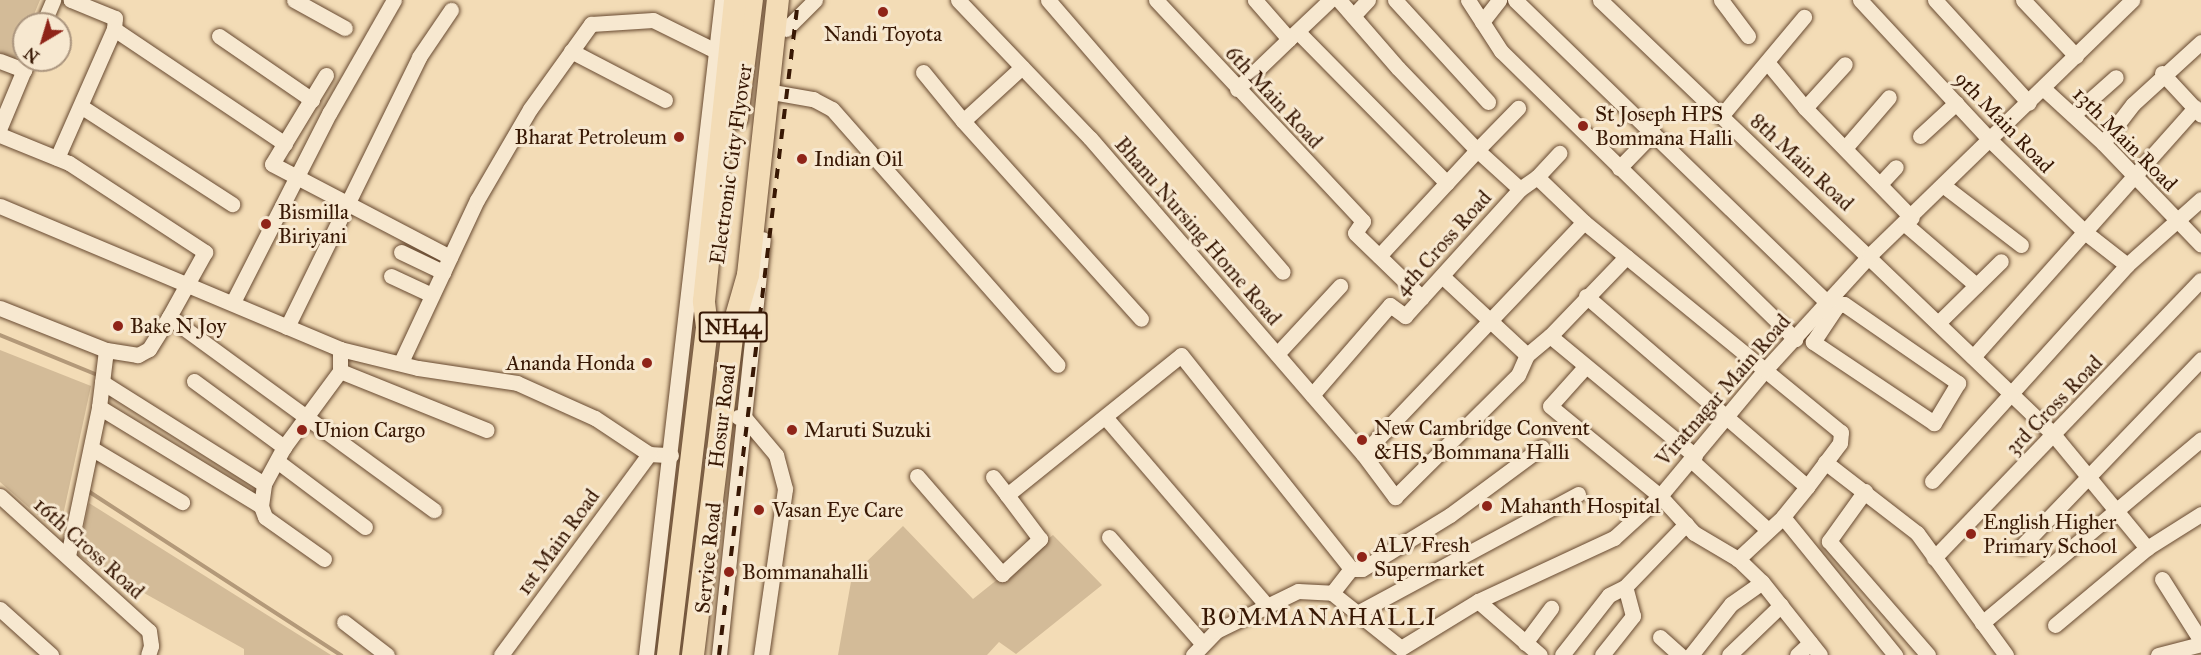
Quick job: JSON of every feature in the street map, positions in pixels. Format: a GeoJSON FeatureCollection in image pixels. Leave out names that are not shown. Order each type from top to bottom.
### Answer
{"type":"FeatureCollection","features":[{"type":"Feature","properties":{"kind":"highway","name":"Hosur Road"},"geometry":{"type":"LineString","coordinates":[[668,655],[707,327],[704,301],[735,0]]}},
{"type":"Feature","properties":{"kind":"highway","name":"Electronic City Flyover"},"geometry":{"type":"LineString","coordinates":[[707,327],[722,245],[752,0]]}},
{"type":"Feature","properties":{"kind":"highway","name":"Electronic City Flyover"},"geometry":{"type":"LineString","coordinates":[[733,327],[735,251],[766,0]]}},
{"type":"Feature","properties":{"kind":"highway","name":"Hosur Road"},"geometry":{"type":"LineString","coordinates":[[693,655],[733,416],[733,327],[748,275],[778,0]]}},
{"type":"Feature","properties":{"kind":"street"},"geometry":{"type":"LineString","coordinates":[[57,158],[82,107],[114,29],[115,18],[71,0]]}},
{"type":"Feature","properties":{"kind":"street"},"geometry":{"type":"LineString","coordinates":[[294,0],[345,28]]}},
{"type":"Feature","properties":{"kind":"street"},"geometry":{"type":"LineString","coordinates":[[233,302],[330,112],[394,0]]}},
{"type":"Feature","properties":{"kind":"street"},"geometry":{"type":"LineString","coordinates":[[646,655],[722,0]]}},
{"type":"Feature","properties":{"kind":"street","name":"Service Road"},"geometry":{"type":"LineString","coordinates":[[719,655],[733,416],[789,0]]}},
{"type":"Feature","properties":{"kind":"street"},"geometry":{"type":"LineString","coordinates":[[786,29],[815,0]]}},
{"type":"Feature","properties":{"kind":"street"},"geometry":{"type":"LineString","coordinates":[[1048,0],[1283,272]]}},
{"type":"Feature","properties":{"kind":"street","name":"6th Main Road"},"geometry":{"type":"LineString","coordinates":[[1156,0],[1237,89],[1364,221],[1355,232],[1379,256]]}},
{"type":"Feature","properties":{"kind":"street"},"geometry":{"type":"LineString","coordinates":[[1255,0],[1446,183]]}},
{"type":"Feature","properties":{"kind":"street"},"geometry":{"type":"LineString","coordinates":[[1237,89],[1330,0]]}},
{"type":"Feature","properties":{"kind":"street"},"geometry":{"type":"LineString","coordinates":[[1340,0],[1477,150],[1520,189]]}},
{"type":"Feature","properties":{"kind":"street"},"geometry":{"type":"LineString","coordinates":[[1353,15],[1368,0]]}},
{"type":"Feature","properties":{"kind":"street"},"geometry":{"type":"LineString","coordinates":[[1395,0],[1488,102]]}},
{"type":"Feature","properties":{"kind":"street"},"geometry":{"type":"LineString","coordinates":[[1468,0],[1501,51],[1795,339]]}},
{"type":"Feature","properties":{"kind":"street"},"geometry":{"type":"LineString","coordinates":[[1482,22],[1499,0]]}},
{"type":"Feature","properties":{"kind":"street"},"geometry":{"type":"LineString","coordinates":[[1515,0],[1653,133],[1824,311]]}},
{"type":"Feature","properties":{"kind":"street","name":"8th Main Road"},"geometry":{"type":"LineString","coordinates":[[1600,0],[1870,255],[2011,396],[2053,434],[2090,475],[2147,548]]}},
{"type":"Feature","properties":{"kind":"street"},"geometry":{"type":"LineString","coordinates":[[1721,0],[1748,36]]}},
{"type":"Feature","properties":{"kind":"street","name":"9th Main Road"},"geometry":{"type":"LineString","coordinates":[[1860,0],[1991,141],[2086,233],[2127,265]]}},
{"type":"Feature","properties":{"kind":"street"},"geometry":{"type":"LineString","coordinates":[[1935,0],[2030,103]]}},
{"type":"Feature","properties":{"kind":"street"},"geometry":{"type":"LineString","coordinates":[[2023,0],[2076,56]]}},
{"type":"Feature","properties":{"kind":"street","name":"Bhanu Nursing Home Road"},"geometry":{"type":"LineString","coordinates":[[966,2],[1022,67],[1090,138],[1363,454],[1395,497],[1518,375],[1527,355]]}},
{"type":"Feature","properties":{"kind":"street","name":"Viratnagar Main Road"},"geometry":{"type":"LineString","coordinates":[[1332,593],[1401,648],[1478,601],[1614,538],[1660,496],[1765,370],[1824,311],[1870,255],[1909,221],[2030,103],[2124,3]]}},
{"type":"Feature","properties":{"kind":"street"},"geometry":{"type":"LineString","coordinates":[[287,327],[419,57],[451,10]]}},
{"type":"Feature","properties":{"kind":"street"},"geometry":{"type":"LineString","coordinates":[[1722,115],[1804,17]]}},
{"type":"Feature","properties":{"kind":"street"},"geometry":{"type":"LineString","coordinates":[[401,362],[477,201],[524,120],[591,24],[653,20],[716,51]]}},
{"type":"Feature","properties":{"kind":"street"},"geometry":{"type":"LineString","coordinates":[[114,29],[285,144]]}},
{"type":"Feature","properties":{"kind":"street"},"geometry":{"type":"LineString","coordinates":[[219,36],[312,100]]}},
{"type":"Feature","properties":{"kind":"street"},"geometry":{"type":"LineString","coordinates":[[2103,143],[2133,104],[2162,73],[2172,70],[2201,42]]}},
{"type":"Feature","properties":{"kind":"street"},"geometry":{"type":"LineString","coordinates":[[571,51],[665,100]]}},
{"type":"Feature","properties":{"kind":"street"},"geometry":{"type":"LineString","coordinates":[[1767,62],[1805,108],[1880,184],[1909,221],[1976,285]]}},
{"type":"Feature","properties":{"kind":"street"},"geometry":{"type":"LineString","coordinates":[[1805,108],[1845,64]]}},
{"type":"Feature","properties":{"kind":"street"},"geometry":{"type":"LineString","coordinates":[[963,121],[1022,67]]}},
{"type":"Feature","properties":{"kind":"street"},"geometry":{"type":"LineString","coordinates":[[0,127],[23,72]]}},
{"type":"Feature","properties":{"kind":"street"},"geometry":{"type":"LineString","coordinates":[[923,72],[963,121],[1141,319]]}},
{"type":"Feature","properties":{"kind":"street"},"geometry":{"type":"LineString","coordinates":[[1973,357],[2086,233],[2134,176],[2198,111],[2162,73]]}},
{"type":"Feature","properties":{"kind":"street"},"geometry":{"type":"LineString","coordinates":[[326,75],[272,164],[297,180],[450,257]]}},
{"type":"Feature","properties":{"kind":"street"},"geometry":{"type":"LineString","coordinates":[[2073,115],[2116,77]]}},
{"type":"Feature","properties":{"kind":"street","name":"13th Main Road"},"geometry":{"type":"LineString","coordinates":[[2044,88],[2103,143],[2201,245]]}},
{"type":"Feature","properties":{"kind":"street"},"geometry":{"type":"LineString","coordinates":[[778,93],[813,99],[832,109],[1059,364]]}},
{"type":"Feature","properties":{"kind":"street"},"geometry":{"type":"LineString","coordinates":[[1845,148],[1889,97]]}},
{"type":"Feature","properties":{"kind":"street"},"geometry":{"type":"LineString","coordinates":[[1920,136],[1956,103]]}},
{"type":"Feature","properties":{"kind":"street"},"geometry":{"type":"LineString","coordinates":[[82,107],[232,204]]}},
{"type":"Feature","properties":{"kind":"street"},"geometry":{"type":"LineString","coordinates":[[1422,298],[1379,256],[1518,108]]}},
{"type":"Feature","properties":{"kind":"street"},"geometry":{"type":"LineString","coordinates":[[1619,168],[1653,133]]}},
{"type":"Feature","properties":{"kind":"street"},"geometry":{"type":"LineString","coordinates":[[0,135],[57,158],[205,252],[170,317],[143,353],[130,356],[105,350],[0,308]]}},
{"type":"Feature","properties":{"kind":"street","name":"4th Cross Road"},"geometry":{"type":"LineString","coordinates":[[1312,395],[1390,305],[1405,316],[1520,189],[1537,177],[1559,153]]}},
{"type":"Feature","properties":{"kind":"street"},"geometry":{"type":"LineString","coordinates":[[1880,184],[1896,167]]}},
{"type":"Feature","properties":{"kind":"street"},"geometry":{"type":"LineString","coordinates":[[1537,177],[1584,222],[1841,432],[1843,437],[1808,487],[1783,517],[1737,559]]}},
{"type":"Feature","properties":{"kind":"street"},"geometry":{"type":"LineString","coordinates":[[1944,186],[2021,245]]}},
{"type":"Feature","properties":{"kind":"street"},"geometry":{"type":"LineString","coordinates":[[1932,481],[2127,265],[2178,222],[2201,199]]}},
{"type":"Feature","properties":{"kind":"street"},"geometry":{"type":"LineString","coordinates":[[0,206],[185,286],[233,302],[340,349],[517,383],[595,418],[648,454],[671,455]]}},
{"type":"Feature","properties":{"kind":"street"},"geometry":{"type":"LineString","coordinates":[[1363,454],[1490,317],[1584,222]]}},
{"type":"Feature","properties":{"kind":"street"},"geometry":{"type":"LineString","coordinates":[[401,252],[443,272]]}},
{"type":"Feature","properties":{"kind":"street"},"geometry":{"type":"LineString","coordinates":[[1442,276],[1490,317],[1527,355],[1550,336],[1626,256]]}},
{"type":"Feature","properties":{"kind":"street"},"geometry":{"type":"LineString","coordinates":[[1938,323],[2001,261]]}},
{"type":"Feature","properties":{"kind":"street"},"geometry":{"type":"LineString","coordinates":[[391,276],[432,295]]}},
{"type":"Feature","properties":{"kind":"street","name":"3rd Cross Road"},"geometry":{"type":"LineString","coordinates":[[1934,558],[2201,280]]}},
{"type":"Feature","properties":{"kind":"street"},"geometry":{"type":"LineString","coordinates":[[1277,354],[1340,286]]}},
{"type":"Feature","properties":{"kind":"street"},"geometry":{"type":"LineString","coordinates":[[1586,296],[1808,487]]}},
{"type":"Feature","properties":{"kind":"street"},"geometry":{"type":"LineString","coordinates":[[1844,304],[1958,383],[1934,423],[1813,342],[1824,311],[1844,304]]}},
{"type":"Feature","properties":{"kind":"street"},"geometry":{"type":"LineString","coordinates":[[170,317],[434,510]]}},
{"type":"Feature","properties":{"kind":"street"},"geometry":{"type":"LineString","coordinates":[[1550,336],[1693,458],[1768,530]]}},
{"type":"Feature","properties":{"kind":"street"},"geometry":{"type":"LineString","coordinates":[[324,558],[265,517],[261,506],[264,484],[284,447],[304,416],[340,371],[340,349]]}},
{"type":"Feature","properties":{"kind":"street"},"geometry":{"type":"LineString","coordinates":[[68,556],[99,407],[105,350]]}},
{"type":"Feature","properties":{"kind":"street"},"geometry":{"type":"LineString","coordinates":[[1007,495],[1106,418],[1181,355],[1351,569]]}},
{"type":"Feature","properties":{"kind":"street"},"geometry":{"type":"LineString","coordinates":[[2021,547],[2201,359]]}},
{"type":"Feature","properties":{"kind":"street"},"geometry":{"type":"LineString","coordinates":[[1585,368],[1550,406],[1660,496],[1694,534],[1737,559],[1762,582],[1820,655]]}},
{"type":"Feature","properties":{"kind":"street"},"geometry":{"type":"LineString","coordinates":[[340,371],[487,430]]}},
{"type":"Feature","properties":{"kind":"street"},"geometry":{"type":"LineString","coordinates":[[194,381],[284,447]]}},
{"type":"Feature","properties":{"kind":"street"},"geometry":{"type":"LineString","coordinates":[[102,382],[264,484]]}},
{"type":"Feature","properties":{"kind":"street"},"geometry":{"type":"LineString","coordinates":[[99,407],[261,506]]}},
{"type":"Feature","properties":{"kind":"street"},"geometry":{"type":"LineString","coordinates":[[733,416],[776,455],[785,489],[761,655]]}},
{"type":"Feature","properties":{"kind":"street"},"geometry":{"type":"LineString","coordinates":[[1106,418],[1267,606]]}},
{"type":"Feature","properties":{"kind":"street"},"geometry":{"type":"LineString","coordinates":[[1982,623],[2201,440]]}},
{"type":"Feature","properties":{"kind":"street"},"geometry":{"type":"LineString","coordinates":[[1351,569],[1362,569],[1450,515],[1542,447]]}},
{"type":"Feature","properties":{"kind":"street"},"geometry":{"type":"LineString","coordinates":[[91,448],[182,502]]}},
{"type":"Feature","properties":{"kind":"street","name":"1st Main Road"},"geometry":{"type":"LineString","coordinates":[[501,655],[648,454]]}},
{"type":"Feature","properties":{"kind":"street"},"geometry":{"type":"LineString","coordinates":[[277,461],[365,527]]}},
{"type":"Feature","properties":{"kind":"street"},"geometry":{"type":"LineString","coordinates":[[1825,462],[1917,533],[2006,655]]}},
{"type":"Feature","properties":{"kind":"street"},"geometry":{"type":"LineString","coordinates":[[916,476],[1002,574],[1040,539],[993,477]]}},
{"type":"Feature","properties":{"kind":"street"},"geometry":{"type":"LineString","coordinates":[[1865,491],[1829,541],[1928,655]]}},
{"type":"Feature","properties":{"kind":"street"},"geometry":{"type":"LineString","coordinates":[[1357,613],[1578,494]]}},
{"type":"Feature","properties":{"kind":"street","name":"16th Cross Road"},"geometry":{"type":"LineString","coordinates":[[0,496],[149,631],[152,646],[148,655]]}},
{"type":"Feature","properties":{"kind":"street"},"geometry":{"type":"LineString","coordinates":[[2055,625],[2147,548],[2201,514]]}},
{"type":"Feature","properties":{"kind":"street"},"geometry":{"type":"LineString","coordinates":[[1783,517],[1895,655]]}},
{"type":"Feature","properties":{"kind":"street"},"geometry":{"type":"LineString","coordinates":[[1562,655],[1609,595],[1625,587],[1686,524]]}},
{"type":"Feature","properties":{"kind":"street"},"geometry":{"type":"LineString","coordinates":[[1109,537],[1198,650],[1216,631],[1298,591],[1332,593],[1351,569]]}},
{"type":"Feature","properties":{"kind":"street"},"geometry":{"type":"LineString","coordinates":[[2158,655],[2201,643],[2162,579]]}},
{"type":"Feature","properties":{"kind":"street"},"geometry":{"type":"LineString","coordinates":[[1690,655],[1731,604],[1762,582]]}},
{"type":"Feature","properties":{"kind":"street"},"geometry":{"type":"LineString","coordinates":[[1602,655],[1633,616],[1625,587]]}},
{"type":"Feature","properties":{"kind":"street"},"geometry":{"type":"LineString","coordinates":[[1478,601],[1530,650],[1551,608]]}},
{"type":"Feature","properties":{"kind":"street"},"geometry":{"type":"LineString","coordinates":[[1729,655],[1781,605]]}},
{"type":"Feature","properties":{"kind":"street"},"geometry":{"type":"LineString","coordinates":[[0,609],[51,655]]}},
{"type":"Feature","properties":{"kind":"street"},"geometry":{"type":"LineString","coordinates":[[344,622],[387,655]]}},
{"type":"Feature","properties":{"kind":"street"},"geometry":{"type":"LineString","coordinates":[[1797,655],[1810,643]]}},
{"type":"Feature","properties":{"kind":"shaded area"},"geometry":{"type":"Polygon","coordinates":[[[0,0],[40,0],[35,12],[12,12],[12,58],[0,53],[0,0]]]}},
{"type":"Feature","properties":{"kind":"shaded area"},"geometry":{"type":"Polygon","coordinates":[[[0,350],[91,386],[59,534],[0,482],[0,350]]]}},
{"type":"Feature","properties":{"kind":"shaded area"},"geometry":{"type":"Polygon","coordinates":[[[89,503],[331,655],[244,655],[244,649],[78,556],[89,503]]]}},
{"type":"Feature","properties":{"kind":"shaded area"},"geometry":{"type":"Polygon","coordinates":[[[903,526],[973,599],[1053,535],[1102,585],[1016,654],[999,642],[987,655],[838,655],[852,576],[903,526]]]}},
{"type":"Feature","properties":{"kind":"waterway"},"geometry":{"type":"LineString","coordinates":[[0,335],[100,376]]}},
{"type":"Feature","properties":{"kind":"waterway"},"geometry":{"type":"LineString","coordinates":[[88,491],[341,655]]}},
{"type":"Feature","properties":{"kind":"railway"},"geometry":{"type":"LineString","coordinates":[[719,655],[798,0]]}},
{"type":"Feature","properties":{"kind":"place","name":"Nandi Toyota"},"geometry":{"type":"Point","coordinates":[883,12]}},
{"type":"Feature","properties":{"kind":"place","name":"St Joseph HPS Bommana Halli"},"geometry":{"type":"Point","coordinates":[1583,126]}},
{"type":"Feature","properties":{"kind":"place","name":"Bharat Petroleum"},"geometry":{"type":"Point","coordinates":[679,137]}},
{"type":"Feature","properties":{"kind":"place","name":"Indian Oil"},"geometry":{"type":"Point","coordinates":[802,159]}},
{"type":"Feature","properties":{"kind":"place","name":"Bismilla Biriyani"},"geometry":{"type":"Point","coordinates":[266,224]}},
{"type":"Feature","properties":{"kind":"place","name":"Bake N Joy"},"geometry":{"type":"Point","coordinates":[118,326]}},
{"type":"Feature","properties":{"kind":"place","name":"Ananda Honda"},"geometry":{"type":"Point","coordinates":[647,363]}},
{"type":"Feature","properties":{"kind":"place","name":"Union Cargo"},"geometry":{"type":"Point","coordinates":[302,430]}},
{"type":"Feature","properties":{"kind":"place","name":"Maruti Suzuki"},"geometry":{"type":"Point","coordinates":[792,430]}},
{"type":"Feature","properties":{"kind":"place","name":"New Cambridge Convent &HS, Bommana Halli"},"geometry":{"type":"Point","coordinates":[1362,440]}},
{"type":"Feature","properties":{"kind":"place","name":"Mahanth Hospital"},"geometry":{"type":"Point","coordinates":[1487,506]}},
{"type":"Feature","properties":{"kind":"place","name":"Vasan Eye Care"},"geometry":{"type":"Point","coordinates":[759,510]}},
{"type":"Feature","properties":{"kind":"place","name":"English Higher Primary School"},"geometry":{"type":"Point","coordinates":[1971,534]}},
{"type":"Feature","properties":{"kind":"place","name":"ALV Fresh Supermarket"},"geometry":{"type":"Point","coordinates":[1362,557]}},
{"type":"Feature","properties":{"kind":"place","name":"Bommanahalli"},"geometry":{"type":"Point","coordinates":[729,572]}},
{"type":"Feature","properties":{"kind":"district","name":"BOMMANAHALLI"},"geometry":{"type":"Point","coordinates":[1319,618]}}]}
